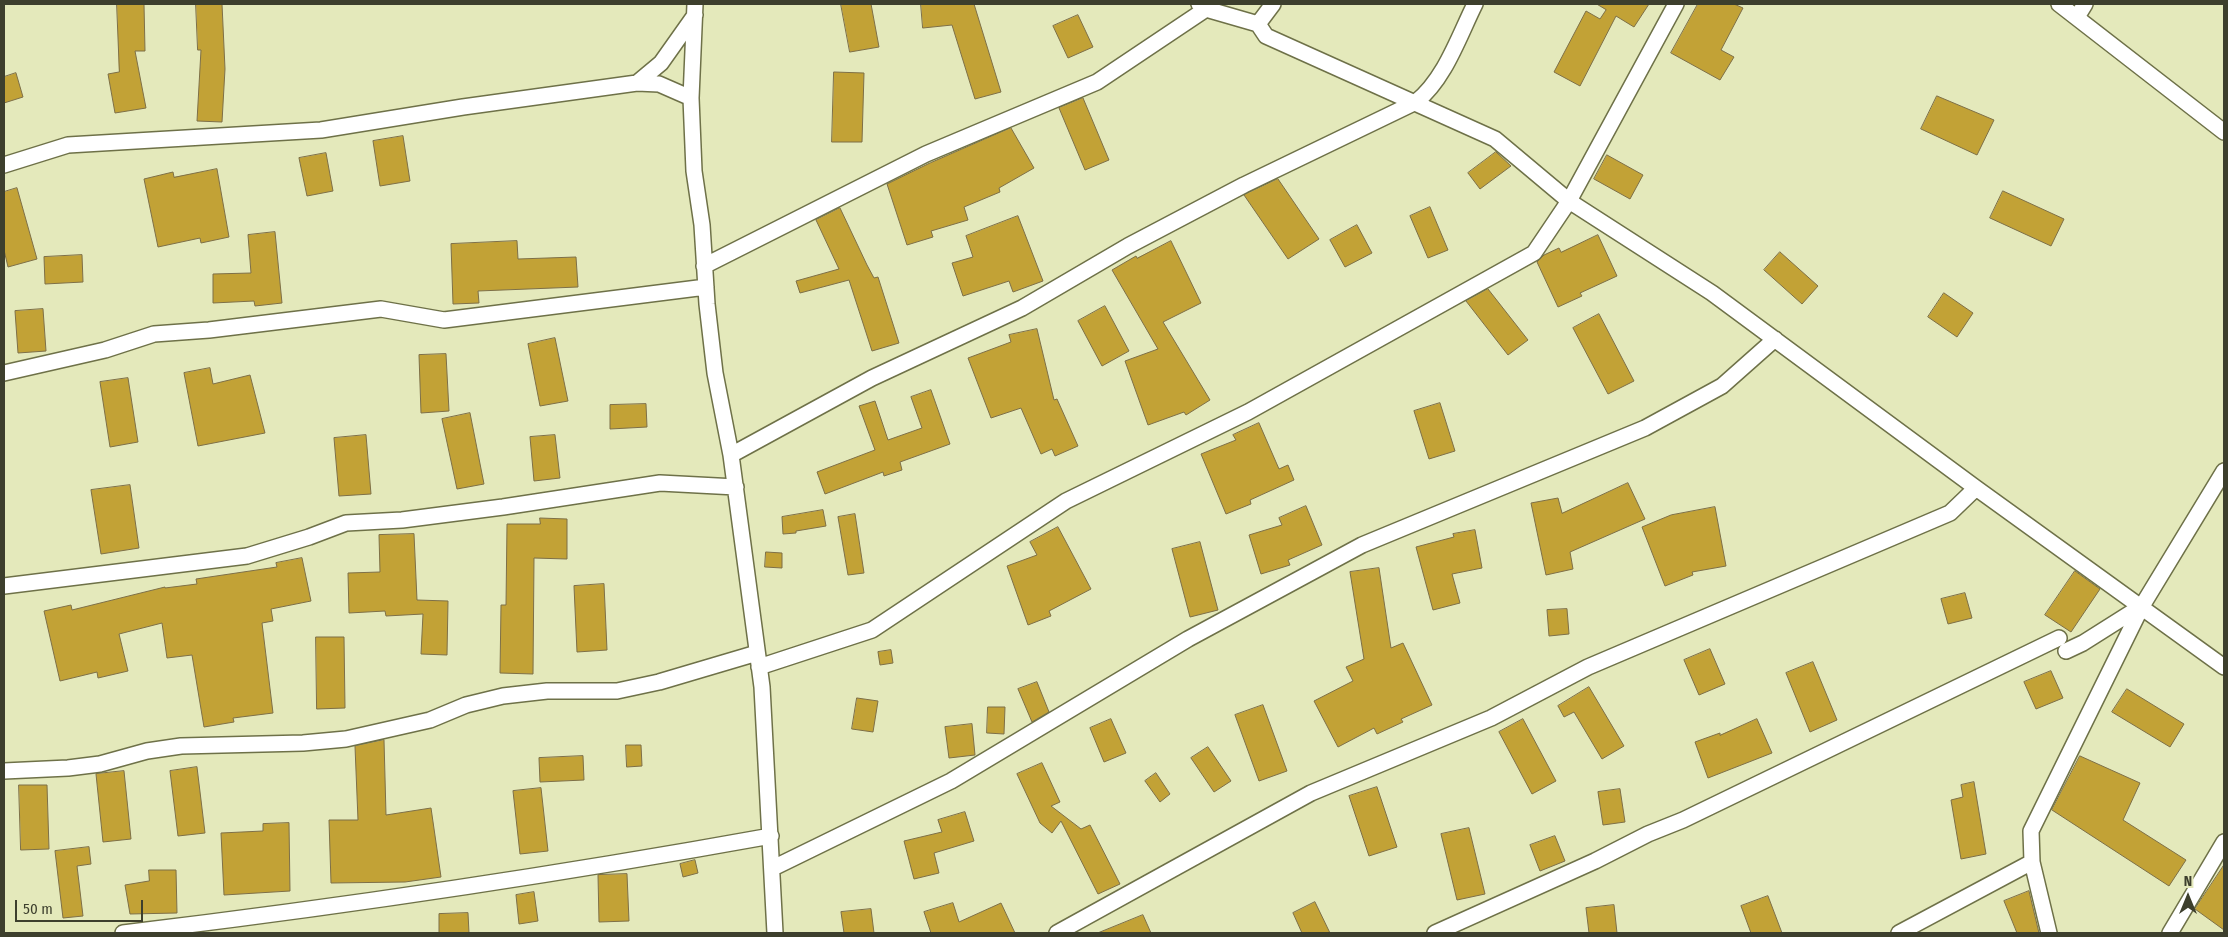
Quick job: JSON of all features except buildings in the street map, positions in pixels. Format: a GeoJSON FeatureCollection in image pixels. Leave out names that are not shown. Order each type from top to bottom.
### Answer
{"type":"FeatureCollection","features":[{"type":"Feature","properties":{"kind":"street"},"geometry":{"type":"LineString","coordinates":[[1258,24],[1273,4]]}},
{"type":"Feature","properties":{"kind":"street"},"geometry":{"type":"LineString","coordinates":[[731,455],[872,378],[1022,308],[1128,246],[1244,185],[1416,102],[1426,94],[1446,63],[1475,4]]}},
{"type":"Feature","properties":{"kind":"street"},"geometry":{"type":"LineString","coordinates":[[4,772],[100,764],[147,751],[181,746],[303,743],[346,739],[430,720],[466,705],[504,696],[547,691],[617,691],[758,660],[872,630],[1066,501],[1248,412],[1534,253],[1569,201],[1676,4]]}},
{"type":"Feature","properties":{"kind":"street"},"geometry":{"type":"LineString","coordinates":[[2059,4],[2224,132]]}},
{"type":"Feature","properties":{"kind":"street"},"geometry":{"type":"LineString","coordinates":[[2077,18],[2085,4]]}},
{"type":"Feature","properties":{"kind":"street"},"geometry":{"type":"LineString","coordinates":[[704,266],[926,154],[1098,82],[1202,6],[1258,24],[1266,36],[1495,139],[1569,201],[1712,293],[1976,488],[2224,667]]}},
{"type":"Feature","properties":{"kind":"street"},"geometry":{"type":"LineString","coordinates":[[636,83],[661,63],[696,9]]}},
{"type":"Feature","properties":{"kind":"street"},"geometry":{"type":"LineString","coordinates":[[696,9],[691,98],[694,171],[702,226],[704,266],[715,372],[736,487],[758,660],[773,868],[775,933]]}},
{"type":"Feature","properties":{"kind":"street"},"geometry":{"type":"LineString","coordinates":[[4,165],[68,145],[321,130],[463,107],[636,83],[659,84],[691,98]]}},
{"type":"Feature","properties":{"kind":"street"},"geometry":{"type":"LineString","coordinates":[[4,373],[96,352],[154,334],[209,330],[381,309],[444,320],[706,288]]}},
{"type":"Feature","properties":{"kind":"street"},"geometry":{"type":"LineString","coordinates":[[773,868],[951,781],[1188,640],[1362,545],[1645,428],[1722,386],[1776,339]]}},
{"type":"Feature","properties":{"kind":"street"},"geometry":{"type":"LineString","coordinates":[[2048,933],[2032,862],[2032,831],[2142,606],[2224,471]]}},
{"type":"Feature","properties":{"kind":"street"},"geometry":{"type":"LineString","coordinates":[[4,586],[247,556],[309,537],[346,523],[402,520],[504,507],[660,482],[736,487]]}},
{"type":"Feature","properties":{"kind":"street"},"geometry":{"type":"LineString","coordinates":[[1057,933],[1311,793],[1491,718],[1588,667],[1950,513],[1976,488]]}},
{"type":"Feature","properties":{"kind":"street"},"geometry":{"type":"LineString","coordinates":[[1435,933],[2063,644],[2083,643],[2142,606]]}},
{"type":"Feature","properties":{"kind":"street"},"geometry":{"type":"LineString","coordinates":[[122,933],[271,916],[549,875],[771,836]]}},
{"type":"Feature","properties":{"kind":"street"},"geometry":{"type":"LineString","coordinates":[[2170,933],[2224,842]]}},
{"type":"Feature","properties":{"kind":"street"},"geometry":{"type":"LineString","coordinates":[[1898,933],[2032,862]]}}]}
